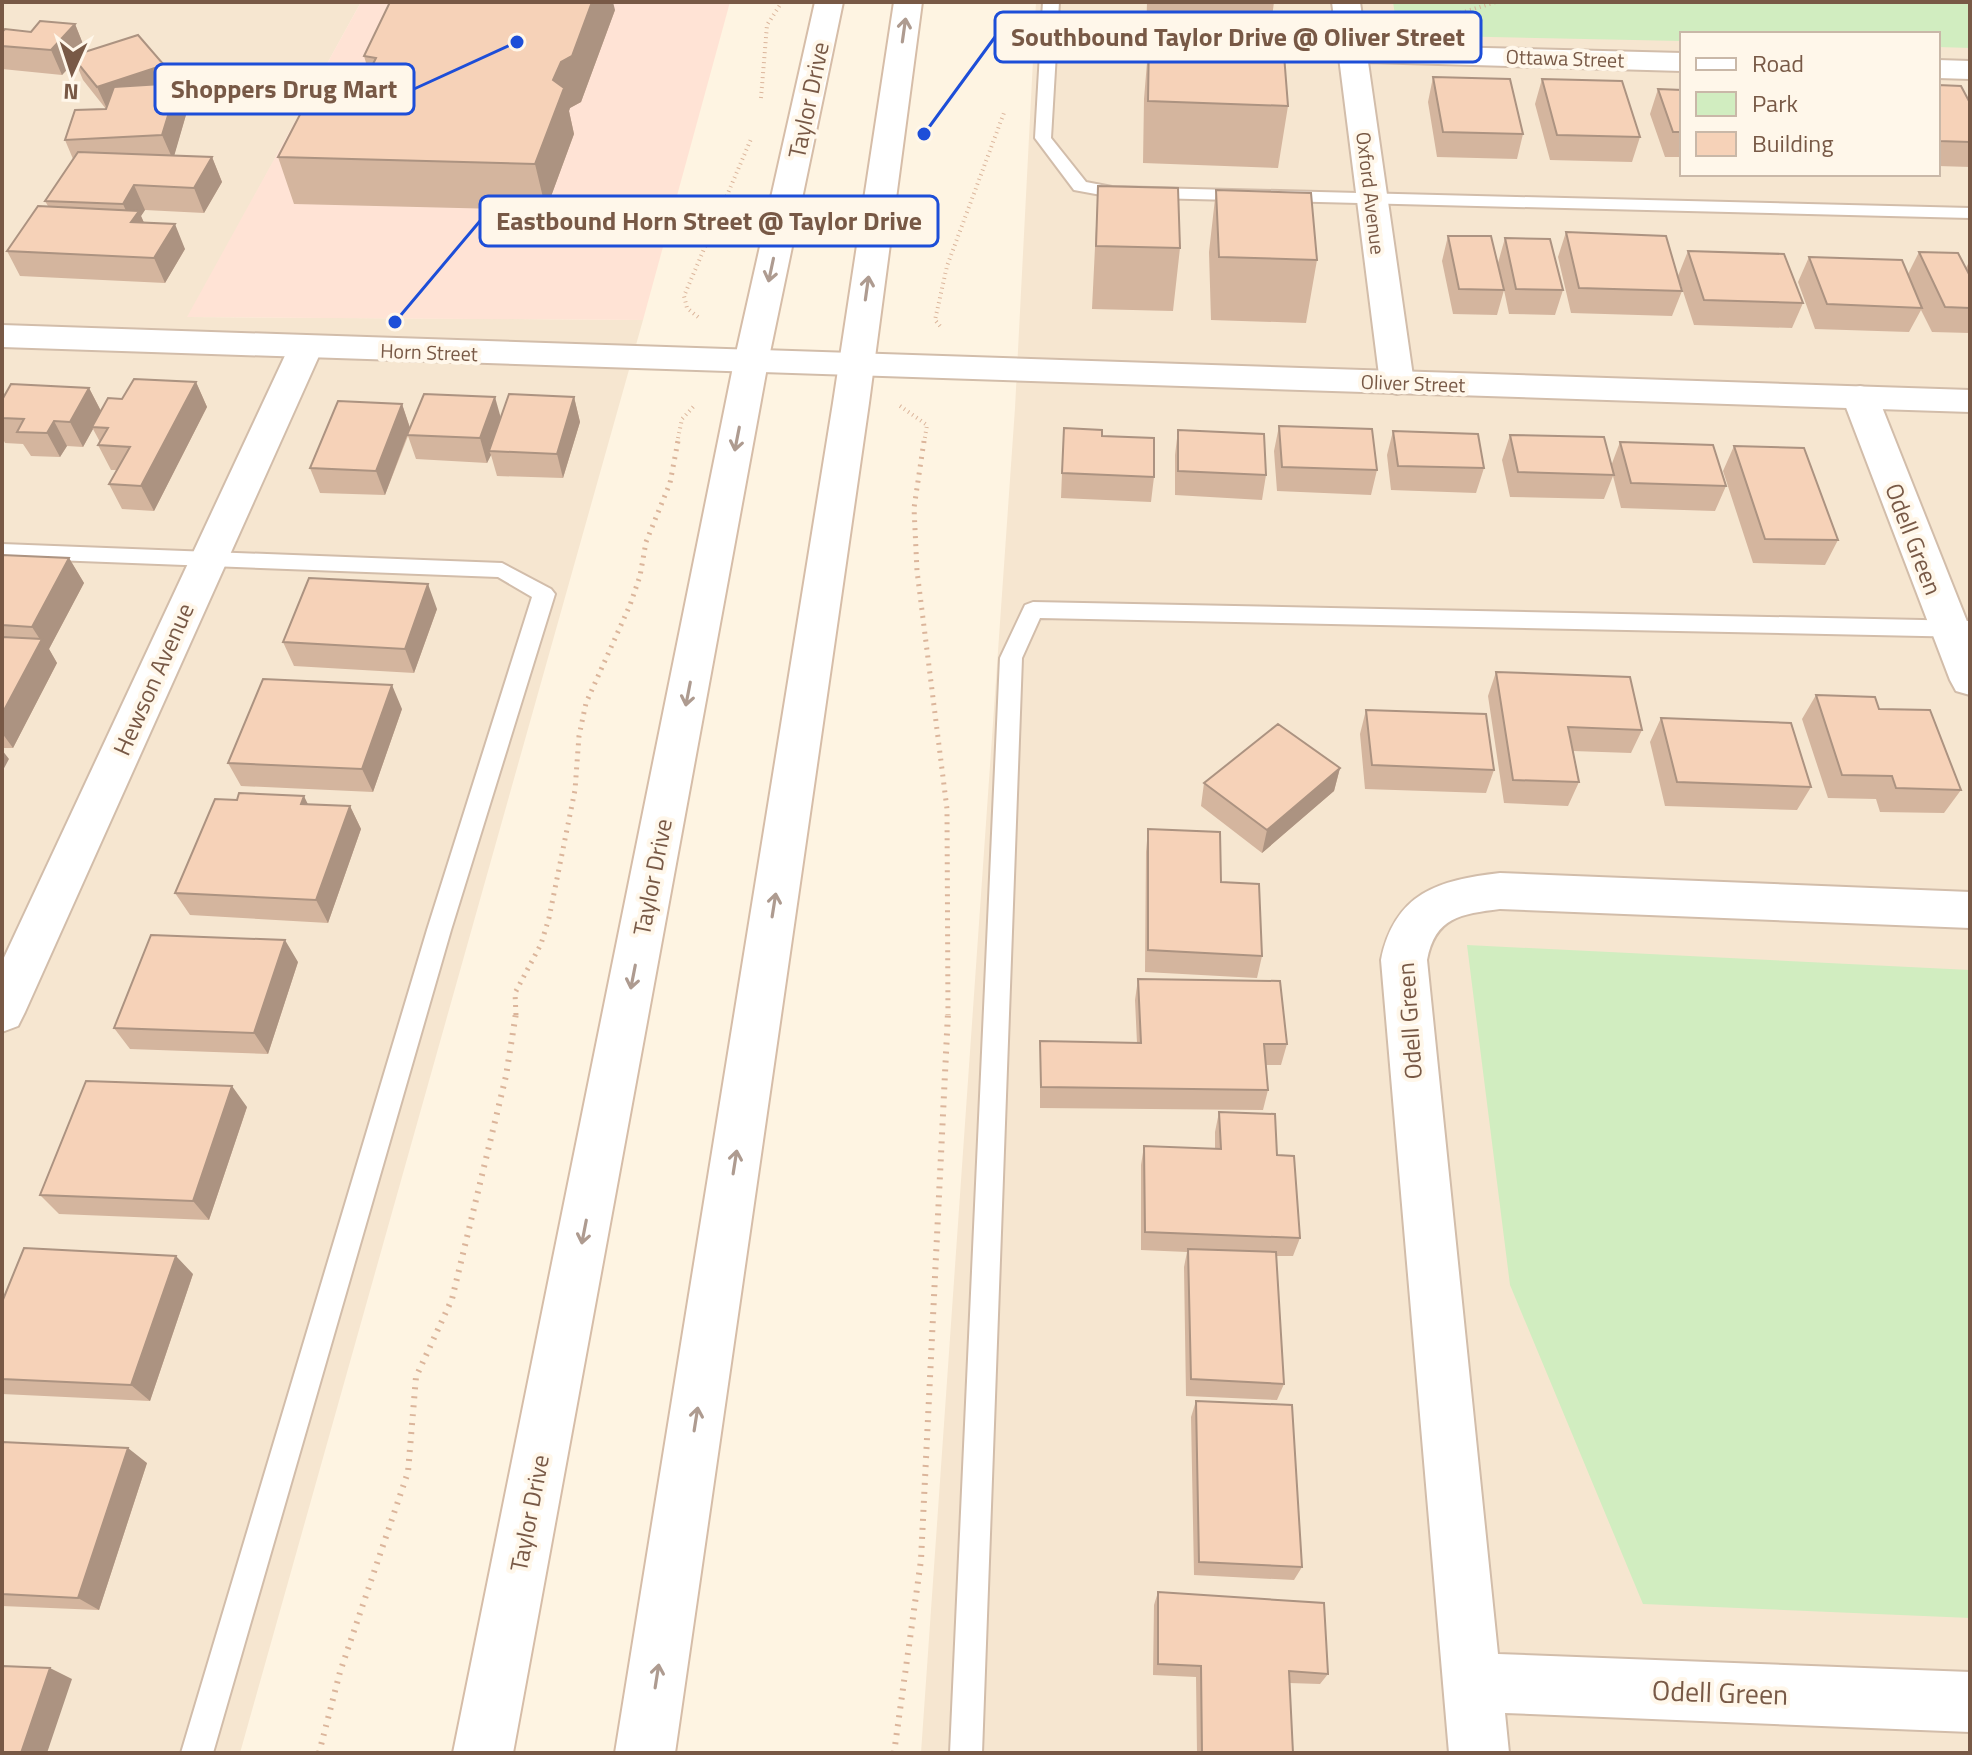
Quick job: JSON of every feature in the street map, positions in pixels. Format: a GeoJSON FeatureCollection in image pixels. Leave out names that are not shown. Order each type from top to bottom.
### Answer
{"type":"FeatureCollection","features":[{"type":"Feature","properties":{"kind":"street","name":"Taylor Drive"},"geometry":{"type":"LineString","coordinates":[[483,1753],[751,362],[829,2]]}},
{"type":"Feature","properties":{"kind":"street"},"geometry":{"type":"LineString","coordinates":[[645,1753],[856,365],[908,2]]}},
{"type":"Feature","properties":{"kind":"street","name":"Oxford Avenue"},"geometry":{"type":"LineString","coordinates":[[1346,2],[1397,383]]}},
{"type":"Feature","properties":{"kind":"street","name":"Ottawa Street"},"geometry":{"type":"LineString","coordinates":[[1353,53],[1680,62]]}},
{"type":"Feature","properties":{"kind":"street"},"geometry":{"type":"LineString","coordinates":[[1940,69],[1970,70]]}},
{"type":"Feature","properties":{"kind":"street","name":"Horn Street"},"geometry":{"type":"LineString","coordinates":[[2,336],[856,365]]}},
{"type":"Feature","properties":{"kind":"street","name":"Hewson Avenue"},"geometry":{"type":"LineString","coordinates":[[2,1012],[306,347]]}},
{"type":"Feature","properties":{"kind":"street","name":"Oliver Street"},"geometry":{"type":"LineString","coordinates":[[856,365],[1970,401]]}},
{"type":"Feature","properties":{"kind":"street","name":"Odell Green"},"geometry":{"type":"LineString","coordinates":[[1860,397],[1959,629],[1970,680]]}},
{"type":"Feature","properties":{"kind":"street","name":"Odell Green"},"geometry":{"type":"LineString","coordinates":[[1479,1753],[1404,984],[1404,951],[1411,930],[1422,917],[1446,902],[1476,893],[1500,891],[1970,910]]}},
{"type":"Feature","properties":{"kind":"street","name":"Odell Green"},"geometry":{"type":"LineString","coordinates":[[1470,1682],[1970,1702]]}},
{"type":"Feature","properties":{"kind":"lane"},"geometry":{"type":"LineString","coordinates":[[1051,2],[1043,138],[1080,186],[1112,192],[1970,213]]}},
{"type":"Feature","properties":{"kind":"lane"},"geometry":{"type":"LineString","coordinates":[[2,551],[502,570],[544,594],[439,930],[197,1753]]}},
{"type":"Feature","properties":{"kind":"lane"},"geometry":{"type":"LineString","coordinates":[[966,1753],[1011,658],[1033,610],[1959,629]]}},
{"type":"Feature","properties":{"kind":"path"},"geometry":{"type":"LineString","coordinates":[[760,104],[767,25],[782,2]]}},
{"type":"Feature","properties":{"kind":"path"},"geometry":{"type":"LineString","coordinates":[[936,331],[941,327],[935,320],[942,276],[997,141],[1008,98]]}},
{"type":"Feature","properties":{"kind":"path"},"geometry":{"type":"LineString","coordinates":[[699,319],[687,308],[684,296],[752,138]]}},
{"type":"Feature","properties":{"kind":"path"},"geometry":{"type":"LineString","coordinates":[[319,1753],[340,1672],[373,1583],[408,1472],[416,1377],[452,1299],[506,1076],[516,1025],[515,993],[541,944],[549,918],[575,790],[579,736],[586,703],[640,576],[646,542],[674,468],[682,419],[705,400]]}},
{"type":"Feature","properties":{"kind":"path"},"geometry":{"type":"LineString","coordinates":[[894,1753],[921,1560],[948,1057],[947,809],[917,571],[914,508],[927,425],[913,414]]}},
{"type":"Feature","properties":{"kind":"shaded area"},"geometry":{"type":"Polygon","coordinates":[[[2,2],[361,2],[188,317],[643,320],[240,1753],[2,1753],[2,2]]]}},
{"type":"Feature","properties":{"kind":"shaded area"},"geometry":{"type":"Polygon","coordinates":[[[361,2],[730,2],[643,320],[187,317],[361,2]]]}},
{"type":"Feature","properties":{"kind":"shaded area"},"geometry":{"type":"Polygon","coordinates":[[[1036,2],[1970,2],[1970,1753],[921,1753],[1015,408],[1036,2]]]}},
{"type":"Feature","properties":{"kind":"green space"},"geometry":{"type":"Polygon","coordinates":[[[1393,2],[1970,2],[1970,48],[1940,47],[1940,32],[1680,32],[1680,41],[1398,35],[1393,2]]]}},
{"type":"Feature","properties":{"kind":"green space"},"geometry":{"type":"Polygon","coordinates":[[[1467,945],[1970,970],[1970,1618],[1643,1604],[1510,1285],[1467,945]]]}},
{"type":"Feature","properties":{"kind":"building"},"geometry":{"type":"Polygon","coordinates":[[[390,2],[592,2],[572,56],[561,62],[553,80],[564,88],[535,164],[278,157],[322,72],[368,74],[376,58],[364,56],[390,2]]]}},
{"type":"Feature","properties":{"kind":"building"},"geometry":{"type":"Polygon","coordinates":[[[40,21],[75,24],[51,50],[2,46],[2,32],[5,29],[31,32],[40,21]]]}},
{"type":"Feature","properties":{"kind":"building"},"geometry":{"type":"Polygon","coordinates":[[[138,35],[164,65],[97,87],[72,56],[138,35]]]}},
{"type":"Feature","properties":{"kind":"building"},"geometry":{"type":"Polygon","coordinates":[[[1149,37],[1283,42],[1288,106],[1148,101],[1149,37]]]}},
{"type":"Feature","properties":{"kind":"building"},"geometry":{"type":"Polygon","coordinates":[[[1433,77],[1510,79],[1523,134],[1443,132],[1433,77]]]}},
{"type":"Feature","properties":{"kind":"building"},"geometry":{"type":"Polygon","coordinates":[[[1542,79],[1622,81],[1640,137],[1557,135],[1542,79]]]}},
{"type":"Feature","properties":{"kind":"building"},"geometry":{"type":"Polygon","coordinates":[[[178,83],[162,135],[65,140],[75,110],[106,109],[114,87],[178,83]]]}},
{"type":"Feature","properties":{"kind":"building"},"geometry":{"type":"Polygon","coordinates":[[[1940,85],[1961,86],[1970,103],[1970,142],[1940,141],[1940,85]]]}},
{"type":"Feature","properties":{"kind":"building"},"geometry":{"type":"Polygon","coordinates":[[[1658,89],[1680,90],[1680,132],[1673,132],[1658,89]]]}},
{"type":"Feature","properties":{"kind":"building"},"geometry":{"type":"Polygon","coordinates":[[[78,152],[212,157],[194,188],[134,185],[123,204],[45,201],[78,152]]]}},
{"type":"Feature","properties":{"kind":"building"},"geometry":{"type":"Polygon","coordinates":[[[1098,186],[1178,188],[1180,248],[1096,246],[1098,186]]]}},
{"type":"Feature","properties":{"kind":"building"},"geometry":{"type":"Polygon","coordinates":[[[1216,190],[1311,193],[1317,260],[1219,257],[1216,190]]]}},
{"type":"Feature","properties":{"kind":"building"},"geometry":{"type":"Polygon","coordinates":[[[38,206],[139,211],[131,222],[175,224],[154,258],[7,251],[38,206]]]}},
{"type":"Feature","properties":{"kind":"building"},"geometry":{"type":"Polygon","coordinates":[[[1566,232],[1666,236],[1682,291],[1579,288],[1566,232]]]}},
{"type":"Feature","properties":{"kind":"building"},"geometry":{"type":"Polygon","coordinates":[[[1448,236],[1491,236],[1504,290],[1459,289],[1448,236]]]}},
{"type":"Feature","properties":{"kind":"building"},"geometry":{"type":"Polygon","coordinates":[[[1505,238],[1550,239],[1563,290],[1516,289],[1505,238]]]}},
{"type":"Feature","properties":{"kind":"building"},"geometry":{"type":"Polygon","coordinates":[[[1688,251],[1784,254],[1803,303],[1704,300],[1688,251]]]}},
{"type":"Feature","properties":{"kind":"building"},"geometry":{"type":"Polygon","coordinates":[[[1919,252],[1958,253],[1970,276],[1970,308],[1945,307],[1919,252]]]}},
{"type":"Feature","properties":{"kind":"building"},"geometry":{"type":"Polygon","coordinates":[[[1809,257],[1902,260],[1922,308],[1827,304],[1809,257]]]}},
{"type":"Feature","properties":{"kind":"building"},"geometry":{"type":"Polygon","coordinates":[[[134,379],[196,382],[141,486],[109,484],[130,447],[98,445],[108,428],[92,427],[108,398],[122,399],[134,379]]]}},
{"type":"Feature","properties":{"kind":"building"},"geometry":{"type":"Polygon","coordinates":[[[11,384],[89,388],[70,422],[54,421],[47,433],[17,432],[24,419],[2,418],[2,400],[11,384]]]}},
{"type":"Feature","properties":{"kind":"building"},"geometry":{"type":"Polygon","coordinates":[[[424,394],[495,397],[480,438],[407,435],[424,394]]]}},
{"type":"Feature","properties":{"kind":"building"},"geometry":{"type":"Polygon","coordinates":[[[509,394],[574,397],[557,454],[489,451],[509,394]]]}},
{"type":"Feature","properties":{"kind":"building"},"geometry":{"type":"Polygon","coordinates":[[[338,401],[402,404],[376,471],[310,468],[338,401]]]}},
{"type":"Feature","properties":{"kind":"building"},"geometry":{"type":"Polygon","coordinates":[[[1279,426],[1372,429],[1377,470],[1282,467],[1279,426]]]}},
{"type":"Feature","properties":{"kind":"building"},"geometry":{"type":"Polygon","coordinates":[[[1064,428],[1102,430],[1102,436],[1154,438],[1154,477],[1062,473],[1064,428]]]}},
{"type":"Feature","properties":{"kind":"building"},"geometry":{"type":"Polygon","coordinates":[[[1178,430],[1264,434],[1266,475],[1178,471],[1178,430]]]}},
{"type":"Feature","properties":{"kind":"building"},"geometry":{"type":"Polygon","coordinates":[[[1393,431],[1478,434],[1484,468],[1398,466],[1393,431]]]}},
{"type":"Feature","properties":{"kind":"building"},"geometry":{"type":"Polygon","coordinates":[[[1510,435],[1604,437],[1614,475],[1518,472],[1510,435]]]}},
{"type":"Feature","properties":{"kind":"building"},"geometry":{"type":"Polygon","coordinates":[[[1620,442],[1713,445],[1726,486],[1631,483],[1620,442]]]}},
{"type":"Feature","properties":{"kind":"building"},"geometry":{"type":"Polygon","coordinates":[[[1734,446],[1804,448],[1838,540],[1765,539],[1734,446]]]}},
{"type":"Feature","properties":{"kind":"building"},"geometry":{"type":"Polygon","coordinates":[[[2,555],[69,558],[32,627],[2,625],[2,555]]]}},
{"type":"Feature","properties":{"kind":"building"},"geometry":{"type":"Polygon","coordinates":[[[309,578],[428,584],[405,649],[283,642],[309,578]]]}},
{"type":"Feature","properties":{"kind":"building"},"geometry":{"type":"Polygon","coordinates":[[[2,637],[42,639],[2,714],[2,637]]]}},
{"type":"Feature","properties":{"kind":"building"},"geometry":{"type":"Polygon","coordinates":[[[1496,672],[1630,677],[1642,730],[1568,727],[1579,782],[1513,780],[1496,672]]]}},
{"type":"Feature","properties":{"kind":"building"},"geometry":{"type":"Polygon","coordinates":[[[263,679],[392,685],[362,769],[228,763],[263,679]]]}},
{"type":"Feature","properties":{"kind":"building"},"geometry":{"type":"Polygon","coordinates":[[[1816,695],[1875,697],[1879,709],[1930,710],[1961,790],[1896,788],[1892,776],[1842,775],[1816,695]]]}},
{"type":"Feature","properties":{"kind":"building"},"geometry":{"type":"Polygon","coordinates":[[[1366,710],[1486,714],[1494,770],[1372,765],[1366,710]]]}},
{"type":"Feature","properties":{"kind":"building"},"geometry":{"type":"Polygon","coordinates":[[[1661,718],[1791,723],[1811,787],[1677,782],[1661,718]]]}},
{"type":"Feature","properties":{"kind":"building"},"geometry":{"type":"Polygon","coordinates":[[[1278,724],[1340,768],[1267,830],[1204,783],[1278,724]]]}},
{"type":"Feature","properties":{"kind":"building"},"geometry":{"type":"Polygon","coordinates":[[[239,793],[304,796],[301,804],[350,806],[316,900],[175,893],[215,799],[237,800],[239,793]]]}},
{"type":"Feature","properties":{"kind":"building"},"geometry":{"type":"Polygon","coordinates":[[[1148,829],[1220,832],[1221,882],[1259,884],[1262,956],[1148,950],[1148,829]]]}},
{"type":"Feature","properties":{"kind":"building"},"geometry":{"type":"Polygon","coordinates":[[[151,935],[285,940],[254,1033],[114,1028],[151,935]]]}},
{"type":"Feature","properties":{"kind":"building"},"geometry":{"type":"Polygon","coordinates":[[[1138,979],[1280,981],[1287,1044],[1264,1044],[1268,1090],[1041,1087],[1040,1041],[1141,1043],[1138,979]]]}},
{"type":"Feature","properties":{"kind":"building"},"geometry":{"type":"Polygon","coordinates":[[[86,1081],[232,1086],[193,1201],[40,1195],[86,1081]]]}},
{"type":"Feature","properties":{"kind":"building"},"geometry":{"type":"Polygon","coordinates":[[[1219,1112],[1275,1114],[1277,1155],[1294,1156],[1300,1238],[1145,1232],[1144,1146],[1221,1149],[1219,1112]]]}},
{"type":"Feature","properties":{"kind":"building"},"geometry":{"type":"Polygon","coordinates":[[[24,1248],[176,1256],[131,1385],[2,1379],[2,1302],[24,1248]]]}},
{"type":"Feature","properties":{"kind":"building"},"geometry":{"type":"Polygon","coordinates":[[[1188,1249],[1276,1252],[1284,1384],[1191,1379],[1188,1249]]]}},
{"type":"Feature","properties":{"kind":"building"},"geometry":{"type":"Polygon","coordinates":[[[1196,1401],[1292,1405],[1302,1567],[1199,1562],[1196,1401]]]}},
{"type":"Feature","properties":{"kind":"building"},"geometry":{"type":"Polygon","coordinates":[[[2,1442],[128,1448],[78,1598],[2,1594],[2,1442]]]}},
{"type":"Feature","properties":{"kind":"building"},"geometry":{"type":"Polygon","coordinates":[[[1158,1592],[1324,1603],[1328,1674],[1289,1671],[1293,1753],[1202,1753],[1201,1666],[1158,1664],[1158,1592]]]}},
{"type":"Feature","properties":{"kind":"building"},"geometry":{"type":"Polygon","coordinates":[[[2,1666],[50,1668],[21,1753],[2,1753],[2,1666]]]}},
{"type":"Feature","properties":{"kind":"place","name":"Shoppers Drug Mart"},"geometry":{"type":"Point","coordinates":[517,42]}},
{"type":"Feature","properties":{"kind":"place","name":"Southbound Taylor Drive @ Oliver Street"},"geometry":{"type":"Point","coordinates":[924,134]}},
{"type":"Feature","properties":{"kind":"place","name":"Eastbound Horn Street @ Taylor Drive"},"geometry":{"type":"Point","coordinates":[395,322]}}]}
